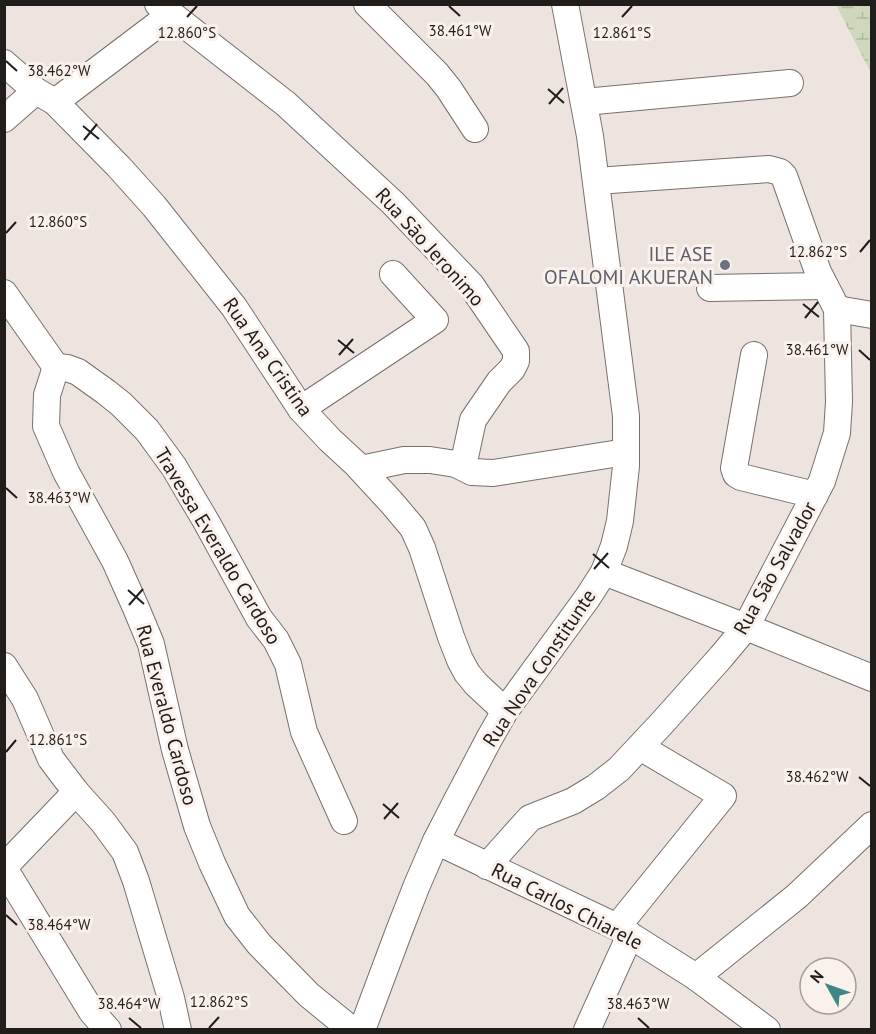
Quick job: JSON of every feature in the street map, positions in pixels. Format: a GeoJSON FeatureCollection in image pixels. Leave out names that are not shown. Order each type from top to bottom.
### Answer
{"type":"FeatureCollection","features":[{"type":"Feature","properties":{"kind":"street"},"geometry":{"type":"LineString","coordinates":[[367,4],[437,75],[475,129]]}},
{"type":"Feature","properties":{"kind":"street","name":"Rua Nova Constitunte"},"geometry":{"type":"LineString","coordinates":[[366,1028],[399,931],[436,841],[505,711],[604,572],[620,521],[626,452],[626,416],[590,136],[565,4]]}},
{"type":"Feature","properties":{"kind":"street"},"geometry":{"type":"LineString","coordinates":[[4,118],[45,97],[164,10]]}},
{"type":"Feature","properties":{"kind":"street","name":"Rua São Jeronimo"},"geometry":{"type":"LineString","coordinates":[[164,10],[286,104],[393,203],[471,285],[516,351],[516,361],[512,369],[499,382],[473,420],[465,457],[461,463],[456,464]]}},
{"type":"Feature","properties":{"kind":"street","name":"Rua Ana Cristina"},"geometry":{"type":"LineString","coordinates":[[4,63],[45,97],[119,167],[154,206],[234,307],[301,409],[361,469],[413,528],[460,660],[476,684],[505,711]]}},
{"type":"Feature","properties":{"kind":"street"},"geometry":{"type":"LineString","coordinates":[[584,102],[790,83]]}},
{"type":"Feature","properties":{"kind":"street","name":"Rua São Salvador"},"geometry":{"type":"LineString","coordinates":[[487,866],[530,818],[573,801],[619,769],[746,627],[815,495],[829,462],[837,433],[839,402],[837,309],[818,272],[784,176],[780,172],[769,169],[596,181]]}},
{"type":"Feature","properties":{"kind":"street"},"geometry":{"type":"LineString","coordinates":[[301,409],[435,320],[393,274]]}},
{"type":"Feature","properties":{"kind":"street"},"geometry":{"type":"LineString","coordinates":[[710,288],[825,286]]}},
{"type":"Feature","properties":{"kind":"street"},"geometry":{"type":"LineString","coordinates":[[4,293],[56,367]]}},
{"type":"Feature","properties":{"kind":"street"},"geometry":{"type":"LineString","coordinates":[[837,309],[872,315]]}},
{"type":"Feature","properties":{"kind":"street"},"geometry":{"type":"LineString","coordinates":[[754,355],[735,468],[736,474],[815,495]]}},
{"type":"Feature","properties":{"kind":"street","name":"Travessa Everaldo Cardoso"},"geometry":{"type":"LineString","coordinates":[[56,367],[78,372],[121,404],[147,430],[174,467],[259,618],[276,640],[288,664],[304,732],[344,821]]}},
{"type":"Feature","properties":{"kind":"street","name":"Rua Everaldo Cardoso"},"geometry":{"type":"LineString","coordinates":[[56,367],[47,395],[46,426],[66,472],[115,561],[151,644],[175,750],[197,826],[212,863],[237,916],[259,944],[309,995],[366,1028]]}},
{"type":"Feature","properties":{"kind":"street"},"geometry":{"type":"LineString","coordinates":[[361,469],[404,460],[430,460],[456,464],[472,472],[493,473],[626,452]]}},
{"type":"Feature","properties":{"kind":"street"},"geometry":{"type":"LineString","coordinates":[[604,572],[872,678]]}},
{"type":"Feature","properties":{"kind":"street"},"geometry":{"type":"LineString","coordinates":[[4,666],[25,699],[51,759],[125,852],[136,881],[178,1029]]}},
{"type":"Feature","properties":{"kind":"street"},"geometry":{"type":"LineString","coordinates":[[587,1029],[623,931],[723,796],[640,747]]}},
{"type":"Feature","properties":{"kind":"street"},"geometry":{"type":"LineString","coordinates":[[76,792],[4,867],[92,1012],[108,1029]]}},
{"type":"Feature","properties":{"kind":"street"},"geometry":{"type":"LineString","coordinates":[[696,977],[790,902],[872,825]]}},
{"type":"Feature","properties":{"kind":"street","name":"Rua Carlos Chiarele"},"geometry":{"type":"LineString","coordinates":[[436,841],[623,931],[696,977],[767,1029]]}},
{"type":"Feature","properties":{"kind":"green space"},"geometry":{"type":"Polygon","coordinates":[[[836,5],[871,5],[871,73],[836,5]]]}},
{"type":"Feature","properties":{"kind":"place","name":"ILE ASE OFALOMI AKUERAN"},"geometry":{"type":"Point","coordinates":[725,265]}}]}
